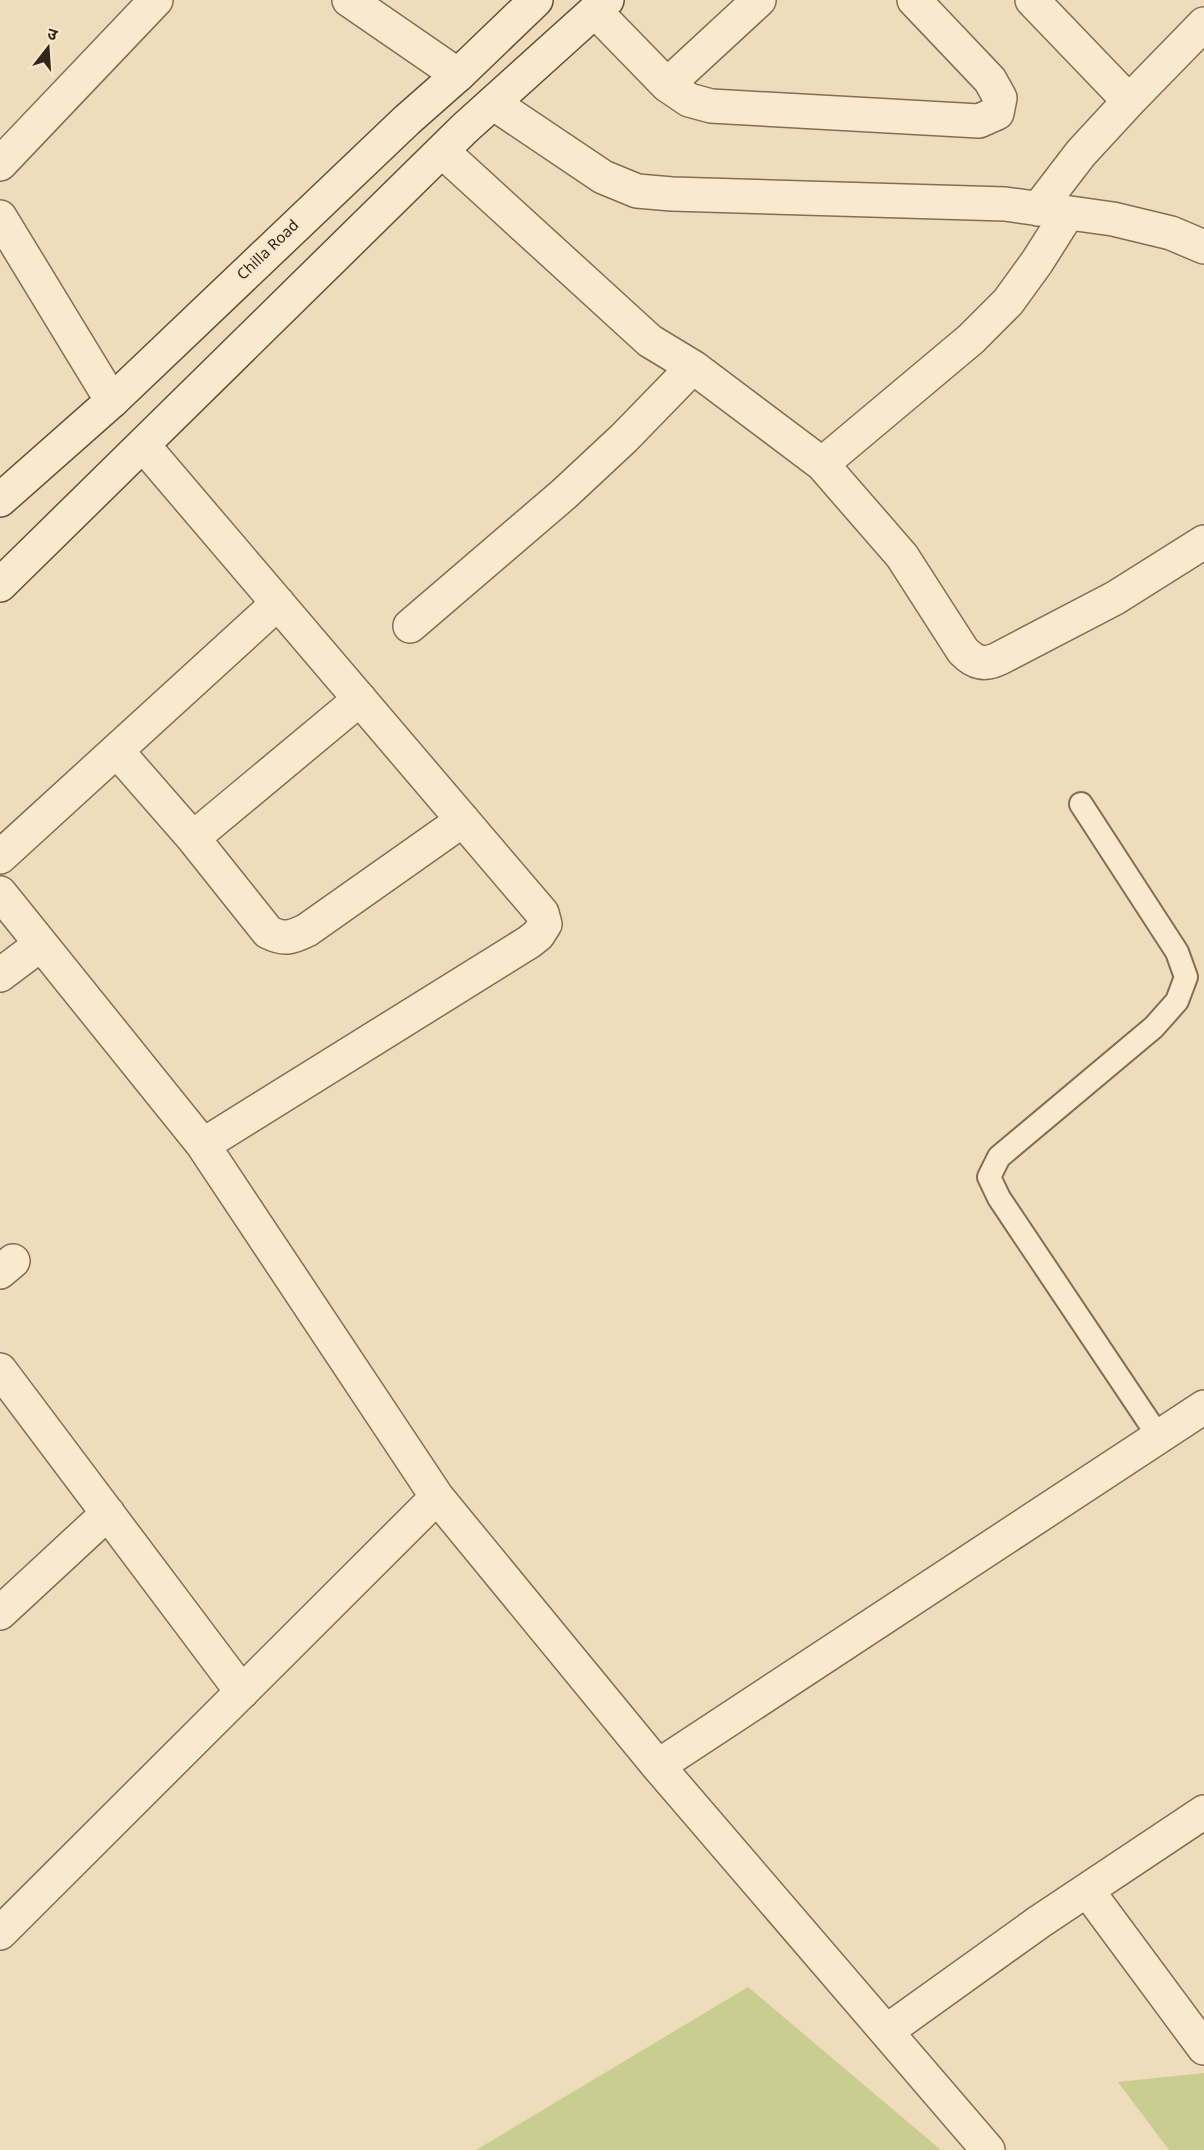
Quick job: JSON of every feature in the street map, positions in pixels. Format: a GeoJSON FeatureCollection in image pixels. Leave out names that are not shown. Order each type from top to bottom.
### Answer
{"type":"FeatureCollection","features":[{"type":"Feature","properties":{"kind":"street"},"geometry":{"type":"LineString","coordinates":[[0,164],[156,0]]}},
{"type":"Feature","properties":{"kind":"street"},"geometry":{"type":"LineString","coordinates":[[349,0],[458,75]]}},
{"type":"Feature","properties":{"kind":"street","name":"Chilla Road"},"geometry":{"type":"LineString","coordinates":[[0,500],[112,400],[536,0]]}},
{"type":"Feature","properties":{"kind":"street"},"geometry":{"type":"LineString","coordinates":[[667,85],[759,0]]}},
{"type":"Feature","properties":{"kind":"street"},"geometry":{"type":"LineString","coordinates":[[0,585],[442,152],[601,5],[667,85],[689,100],[711,106],[979,121],[997,113],[1000,98],[990,80],[914,0]]}},
{"type":"Feature","properties":{"kind":"street"},"geometry":{"type":"LineString","coordinates":[[1032,0],[1129,101]]}},
{"type":"Feature","properties":{"kind":"street"},"geometry":{"type":"LineString","coordinates":[[822,464],[971,339],[1008,302],[1037,262],[1053,211],[1081,153],[1204,24]]}},
{"type":"Feature","properties":{"kind":"street"},"geometry":{"type":"LineString","coordinates":[[493,103],[603,177],[637,191],[1005,204],[1113,219],[1171,233],[1204,247]]}},
{"type":"Feature","properties":{"kind":"street"},"geometry":{"type":"LineString","coordinates":[[442,152],[650,341],[693,366],[822,464],[902,556],[963,651],[973,661],[987,664],[1115,598],[1204,542]]}},
{"type":"Feature","properties":{"kind":"street"},"geometry":{"type":"LineString","coordinates":[[0,217],[112,400]]}},
{"type":"Feature","properties":{"kind":"street"},"geometry":{"type":"LineString","coordinates":[[410,626],[573,486],[624,438],[693,366]]}},
{"type":"Feature","properties":{"kind":"street"},"geometry":{"type":"LineString","coordinates":[[144,445],[542,913],[545,924],[538,935],[203,1145]]}},
{"type":"Feature","properties":{"kind":"street"},"geometry":{"type":"LineString","coordinates":[[0,857],[278,603]]}},
{"type":"Feature","properties":{"kind":"street"},"geometry":{"type":"LineString","coordinates":[[193,838],[360,699]]}},
{"type":"Feature","properties":{"kind":"street"},"geometry":{"type":"LineString","coordinates":[[117,751],[193,838],[268,932],[279,938],[291,938],[307,930],[463,820]]}},
{"type":"Feature","properties":{"kind":"street"},"geometry":{"type":"LineString","coordinates":[[0,893],[203,1145],[437,1497],[658,1766],[988,2150]]}},
{"type":"Feature","properties":{"kind":"street"},"geometry":{"type":"LineString","coordinates":[[0,975],[40,945]]}},
{"type":"Feature","properties":{"kind":"street"},"geometry":{"type":"LineString","coordinates":[[0,1370],[242,1692]]}},
{"type":"Feature","properties":{"kind":"street"},"geometry":{"type":"LineString","coordinates":[[658,1766],[1204,1407]]}},
{"type":"Feature","properties":{"kind":"street"},"geometry":{"type":"LineString","coordinates":[[0,1933],[437,1497]]}},
{"type":"Feature","properties":{"kind":"street"},"geometry":{"type":"LineString","coordinates":[[0,1613],[108,1513]]}},
{"type":"Feature","properties":{"kind":"street"},"geometry":{"type":"LineString","coordinates":[[887,2031],[1039,1922],[1204,1812]]}},
{"type":"Feature","properties":{"kind":"street"},"geometry":{"type":"LineString","coordinates":[[1087,1890],[1204,2048]]}},
{"type":"Feature","properties":{"kind":"lane"},"geometry":{"type":"LineString","coordinates":[[1081,804],[1177,952],[1186,977],[1177,1001],[1154,1027],[999,1157],[989,1177],[999,1198],[1159,1437]]}},
{"type":"Feature","properties":{"kind":"green space"},"geometry":{"type":"Polygon","coordinates":[[[748,1987],[941,2150],[476,2150],[748,1987]]]}},
{"type":"Feature","properties":{"kind":"green space"},"geometry":{"type":"Polygon","coordinates":[[[1204,2073],[1204,2150],[1169,2150],[1118,2082],[1204,2073]]]}}]}
